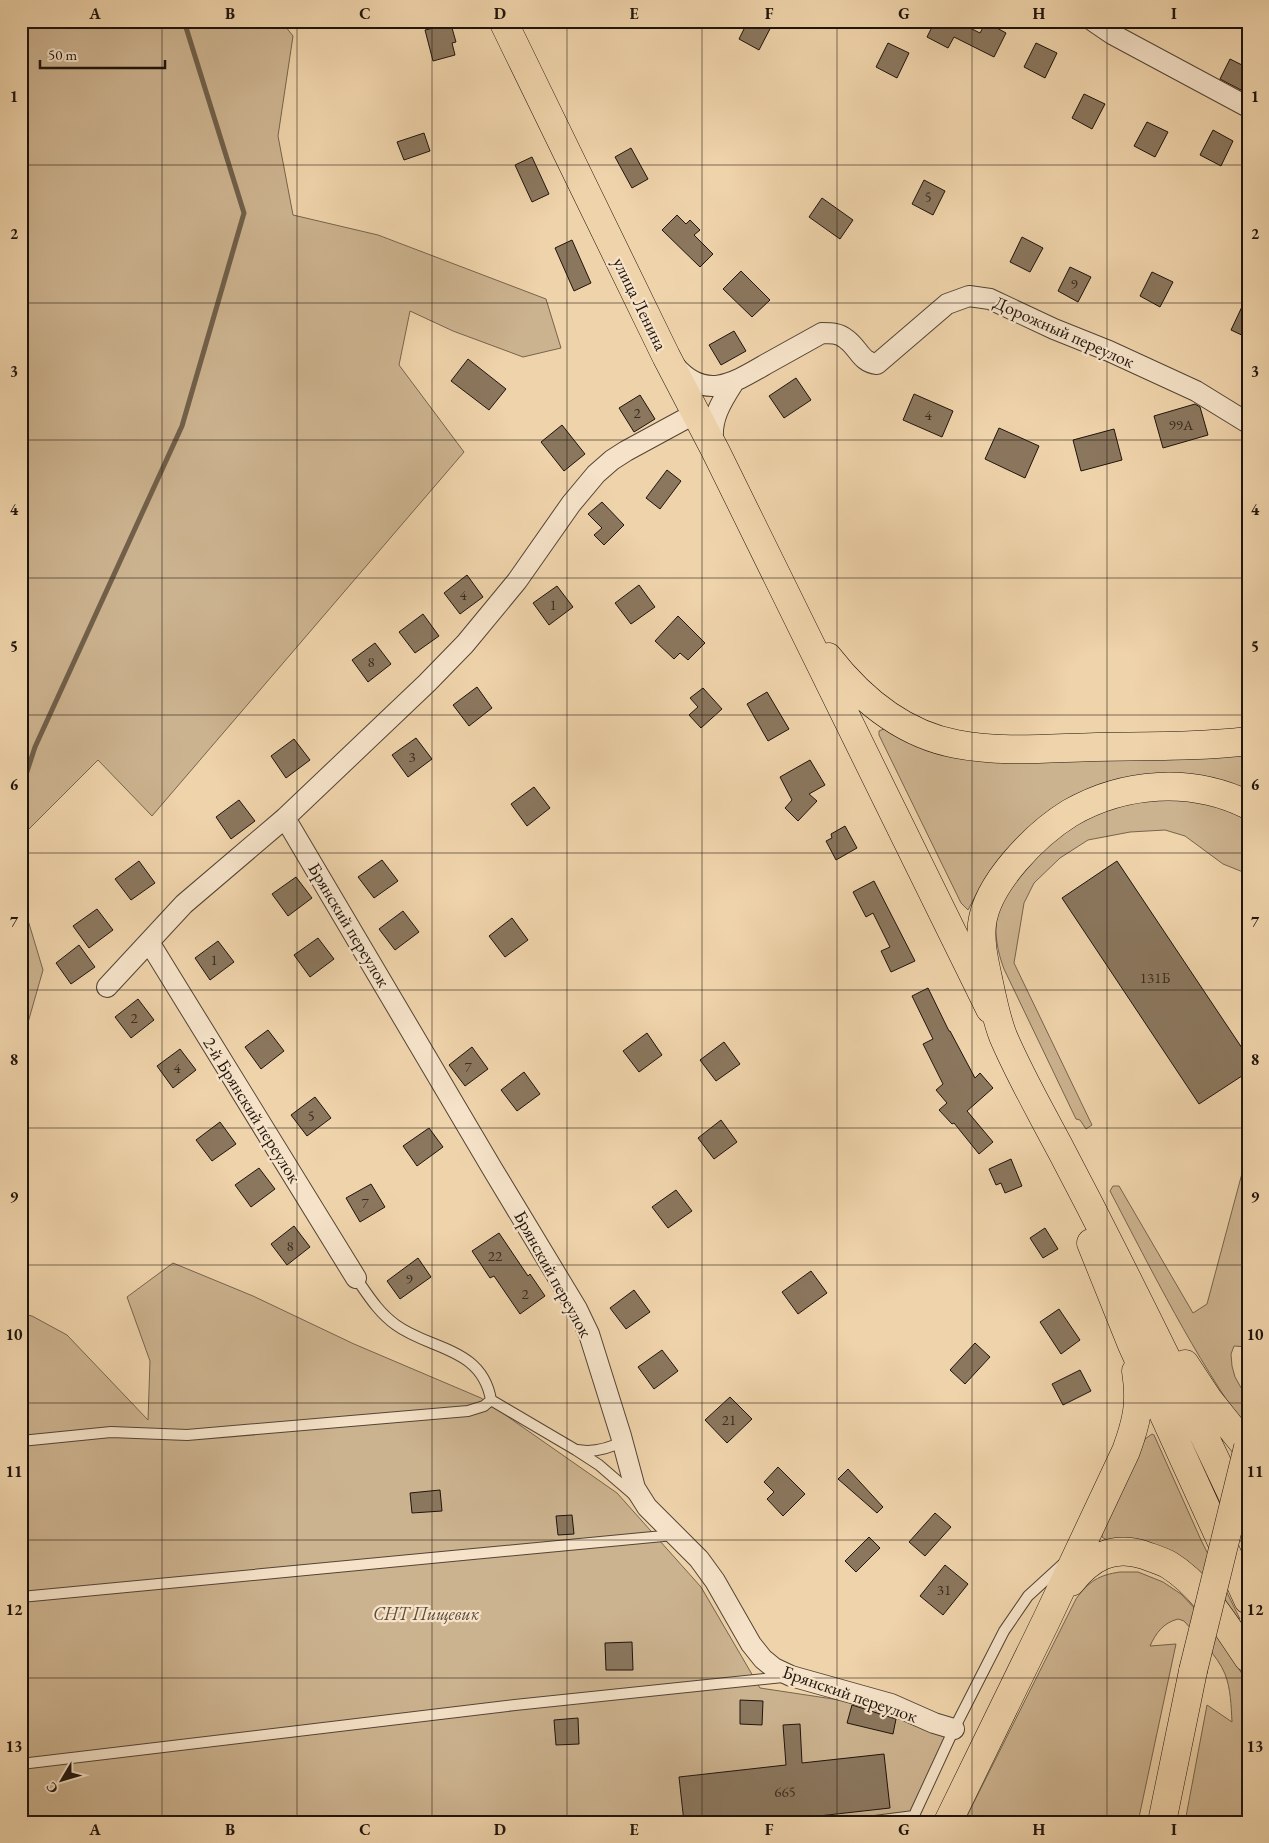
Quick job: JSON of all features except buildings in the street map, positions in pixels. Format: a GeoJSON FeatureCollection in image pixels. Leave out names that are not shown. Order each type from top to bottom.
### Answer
{"type":"FeatureCollection","features":[{"type":"Feature","properties":{"kind":"main road","name":"улица Ленина"},"geometry":{"type":"LineString","coordinates":[[503,21],[666,356],[781,584]]}},
{"type":"Feature","properties":{"kind":"main road"},"geometry":{"type":"LineString","coordinates":[[781,584],[816,643],[854,687],[883,712],[908,727],[935,739],[984,748],[1016,749],[1192,745],[1248,741]]}},
{"type":"Feature","properties":{"kind":"main road"},"geometry":{"type":"LineString","coordinates":[[781,584],[1030,1091],[1127,1280],[1248,1529]]}},
{"type":"Feature","properties":{"kind":"main road"},"geometry":{"type":"LineString","coordinates":[[1003,1035],[992,1000],[984,960],[982,922],[987,903],[1000,879],[1031,846],[1064,817],[1080,808],[1116,793],[1134,789],[1154,787],[1197,789],[1218,794],[1248,805]]}},
{"type":"Feature","properties":{"kind":"main road"},"geometry":{"type":"LineString","coordinates":[[1030,1091],[1132,1345],[1248,1600]]}},
{"type":"Feature","properties":{"kind":"main road"},"geometry":{"type":"LineString","coordinates":[[1127,1280],[1208,1399],[1248,1448],[1193,1671],[1162,1822]]}},
{"type":"Feature","properties":{"kind":"main road"},"geometry":{"type":"LineString","coordinates":[[948,1822],[1111,1486],[1135,1427],[1139,1408],[1132,1345]]}},
{"type":"Feature","properties":{"kind":"main road"},"geometry":{"type":"LineString","coordinates":[[1046,1621],[1066,1589],[1084,1568],[1103,1554],[1128,1551],[1168,1565],[1184,1576],[1218,1614],[1248,1658]]}},
{"type":"Feature","properties":{"kind":"street"},"geometry":{"type":"LineString","coordinates":[[1093,21],[1112,34],[1248,107]]}},
{"type":"Feature","properties":{"kind":"street","name":"Дорожный переулок"},"geometry":{"type":"LineString","coordinates":[[734,382],[822,333],[835,333],[846,338],[868,363],[877,364],[947,304],[969,296],[990,299],[1054,329],[1109,351],[1196,391],[1248,423]]}},
{"type":"Feature","properties":{"kind":"street"},"geometry":{"type":"LineString","coordinates":[[666,356],[681,373],[691,380],[715,386],[734,382]]}},
{"type":"Feature","properties":{"kind":"street"},"geometry":{"type":"LineString","coordinates":[[716,452],[712,434],[713,423],[718,409],[734,382]]}},
{"type":"Feature","properties":{"kind":"street"},"geometry":{"type":"LineString","coordinates":[[106,987],[184,904],[285,818],[427,683],[465,644],[517,580],[571,504],[596,474],[626,451],[696,413]]}},
{"type":"Feature","properties":{"kind":"street","name":"Брянский переулок"},"geometry":{"type":"LineString","coordinates":[[285,818],[577,1309],[590,1334],[636,1488],[646,1507],[699,1559],[710,1574],[751,1644],[763,1659],[774,1668],[791,1676],[891,1704],[934,1723],[954,1729]]}},
{"type":"Feature","properties":{"kind":"street","name":"2-й Брянский переулок"},"geometry":{"type":"LineString","coordinates":[[148,942],[356,1278]]}},
{"type":"Feature","properties":{"kind":"lane"},"geometry":{"type":"LineString","coordinates":[[356,1278],[380,1312],[395,1325],[412,1336],[463,1356],[487,1384],[491,1400],[599,1465],[646,1507]]}},
{"type":"Feature","properties":{"kind":"lane"},"geometry":{"type":"LineString","coordinates":[[21,1441],[111,1432],[187,1435],[468,1411],[484,1406],[491,1400]]}},
{"type":"Feature","properties":{"kind":"lane"},"geometry":{"type":"LineString","coordinates":[[576,1450],[599,1451],[611,1448],[623,1441]]}},
{"type":"Feature","properties":{"kind":"lane"},"geometry":{"type":"LineString","coordinates":[[21,1597],[674,1535]]}},
{"type":"Feature","properties":{"kind":"lane"},"geometry":{"type":"LineString","coordinates":[[867,1822],[912,1819],[982,1670],[1015,1612],[1028,1596],[1082,1547]]}},
{"type":"Feature","properties":{"kind":"lane"},"geometry":{"type":"LineString","coordinates":[[21,1764],[515,1705],[791,1676]]}},
{"type":"Feature","properties":{"kind":"green space"},"geometry":{"type":"Polygon","coordinates":[[[21,21],[281,21],[293,36],[278,136],[293,215],[378,235],[546,299],[561,348],[523,357],[453,331],[410,311],[399,365],[464,452],[152,816],[98,760],[21,837],[21,21]]]}},
{"type":"Feature","properties":{"kind":"green space"},"geometry":{"type":"Polygon","coordinates":[[[886,728],[930,750],[960,758],[1248,753],[1248,791],[1120,779],[1100,784],[1060,803],[997,862],[968,910],[961,903],[879,735],[879,731],[886,728]]]}},
{"type":"Feature","properties":{"kind":"green space"},"geometry":{"type":"Polygon","coordinates":[[[1147,799],[1176,799],[1212,804],[1248,818],[1248,874],[1223,864],[1185,836],[1165,830],[1130,832],[1088,840],[1060,858],[1034,883],[1024,903],[1014,963],[1092,1125],[1086,1129],[1080,1120],[1076,1119],[1004,969],[997,944],[997,917],[1002,902],[1021,873],[1048,845],[1078,824],[1105,810],[1130,802],[1147,799]]]}},
{"type":"Feature","properties":{"kind":"green space"},"geometry":{"type":"Polygon","coordinates":[[[21,897],[43,970],[21,1047],[21,897]]]}},
{"type":"Feature","properties":{"kind":"green space"},"geometry":{"type":"Polygon","coordinates":[[[1248,1151],[1248,1347],[1234,1346],[1231,1354],[1235,1377],[1248,1400],[1248,1431],[1228,1403],[1192,1344],[1110,1191],[1113,1186],[1119,1186],[1193,1313],[1207,1304],[1248,1151]]]}},
{"type":"Feature","properties":{"kind":"green space","name":"СНТ Пищевик"},"geometry":{"type":"Polygon","coordinates":[[[173,1263],[253,1296],[354,1344],[481,1398],[617,1493],[701,1587],[760,1688],[886,1707],[954,1729],[911,1822],[21,1822],[21,1314],[32,1316],[67,1335],[148,1420],[150,1361],[127,1297],[173,1263]]]}},
{"type":"Feature","properties":{"kind":"green space"},"geometry":{"type":"Polygon","coordinates":[[[1152,1434],[1240,1619],[1235,1616],[1203,1575],[1181,1557],[1102,1537],[1102,1533],[1145,1439],[1152,1434]]]}},
{"type":"Feature","properties":{"kind":"green space"},"geometry":{"type":"Polygon","coordinates":[[[1120,1572],[1138,1572],[1163,1582],[1181,1594],[1203,1617],[1248,1683],[1248,1822],[1185,1822],[1207,1705],[1232,1722],[1230,1692],[1222,1667],[1207,1646],[1184,1621],[1178,1619],[1168,1623],[1161,1629],[1150,1646],[1176,1644],[1138,1822],[964,1822],[1076,1599],[1090,1583],[1100,1577],[1120,1572]]]}},
{"type":"Feature","properties":{"kind":"waterway"},"geometry":{"type":"LineString","coordinates":[[21,790],[35,747],[182,426],[244,213],[184,21]]}}]}
